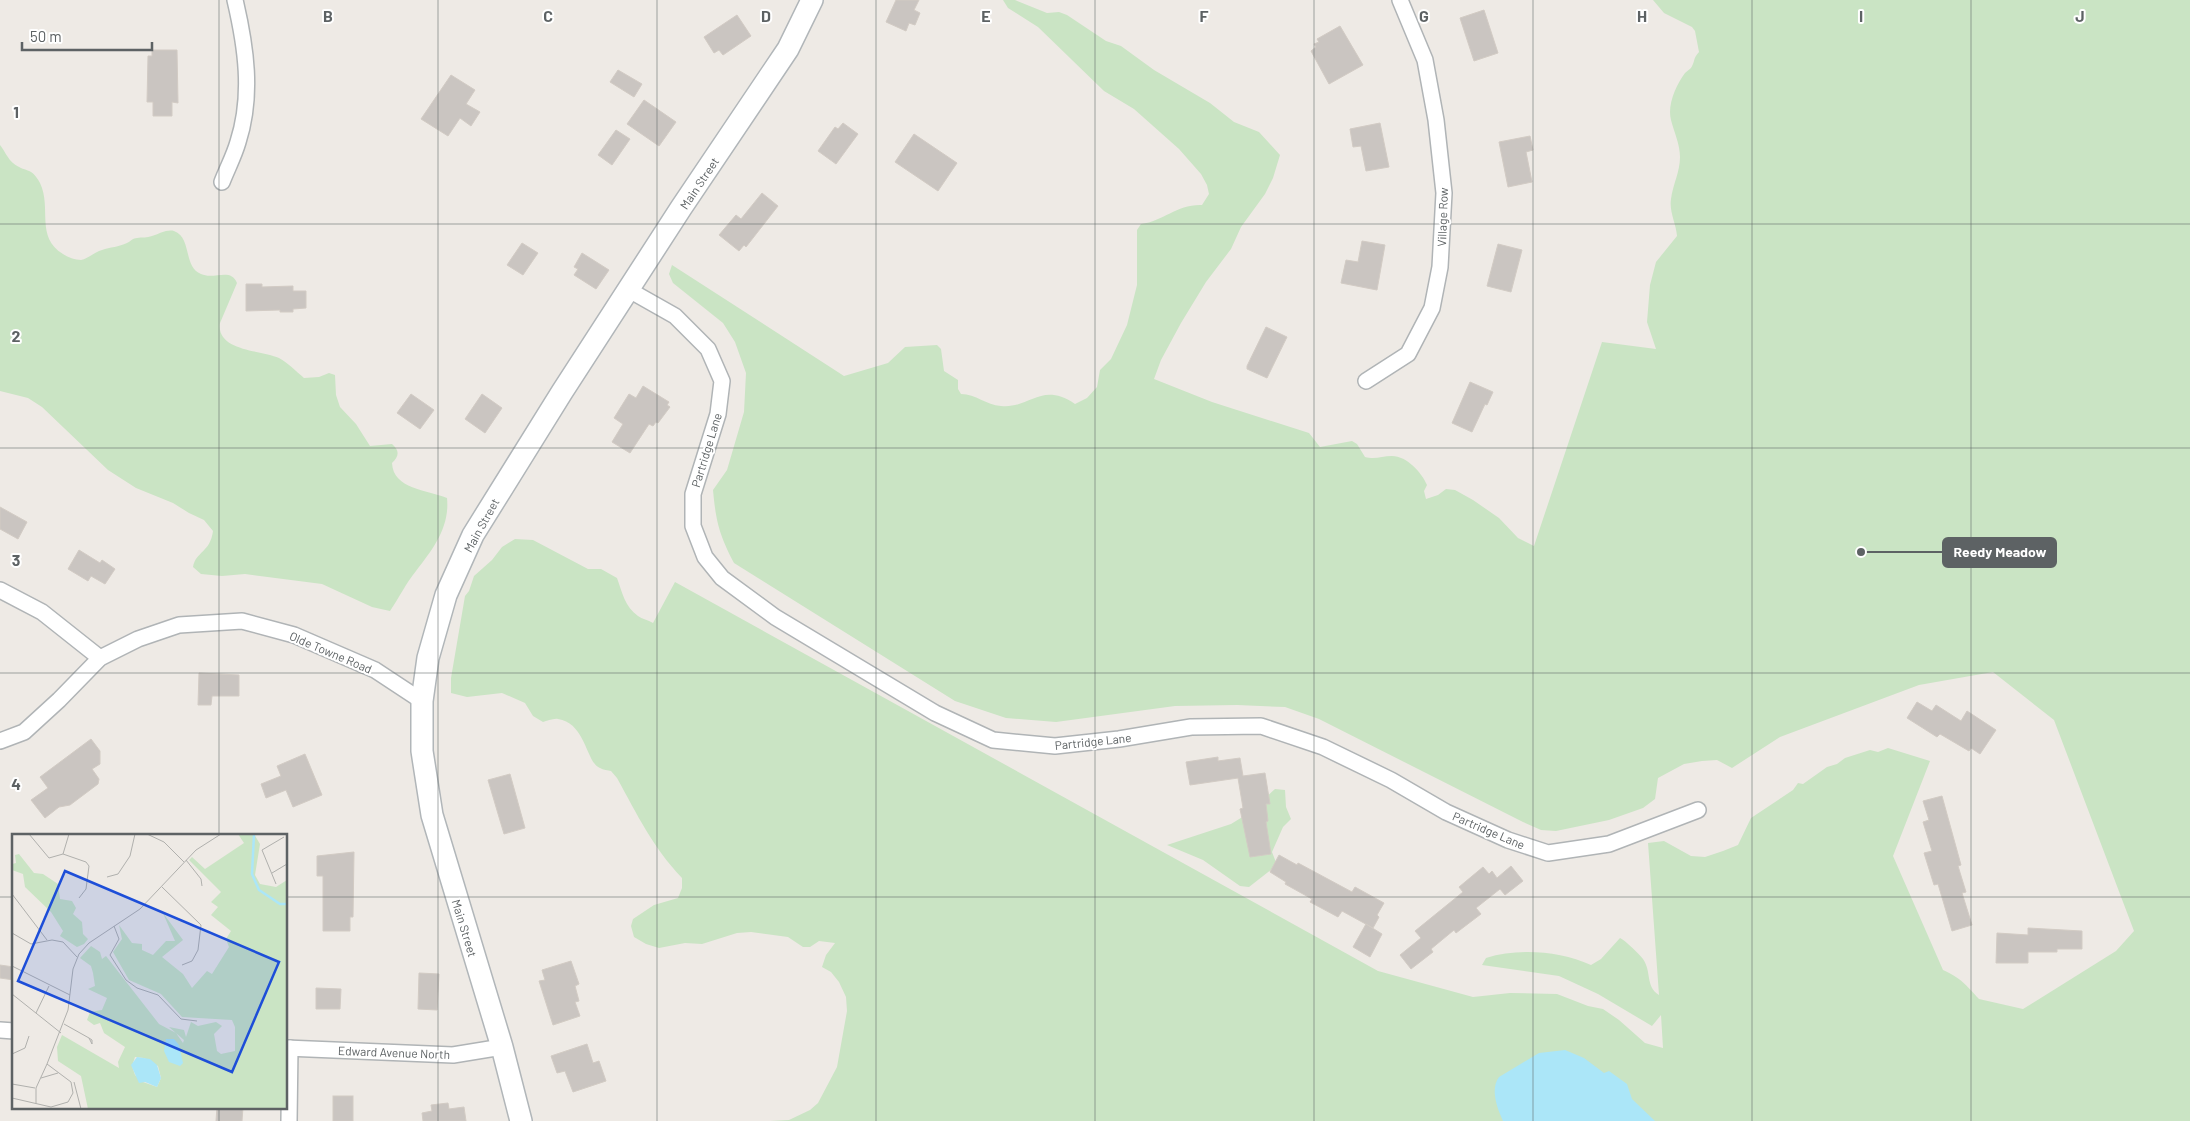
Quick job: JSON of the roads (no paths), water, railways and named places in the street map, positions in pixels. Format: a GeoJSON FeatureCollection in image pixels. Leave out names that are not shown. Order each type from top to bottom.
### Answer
{"type":"FeatureCollection","features":[{"type":"Feature","properties":{"kind":"street"},"geometry":{"type":"LineString","coordinates":[[222,182],[238,142],[246,99],[247,72],[244,40],[235,0]]}},
{"type":"Feature","properties":{"kind":"street","name":"Main Street"},"geometry":{"type":"LineString","coordinates":[[522,1121],[502,1047],[432,815],[422,751],[422,701],[428,658],[446,595],[473,536],[519,459],[788,49],[812,0]]}},
{"type":"Feature","properties":{"kind":"street","name":"Village Row"},"geometry":{"type":"LineString","coordinates":[[1366,381],[1408,354],[1432,308],[1440,267],[1444,193],[1436,120],[1425,60],[1400,0]]}},
{"type":"Feature","properties":{"kind":"street","name":"Partridge Lane"},"geometry":{"type":"LineString","coordinates":[[629,290],[675,316],[708,349],[722,381],[718,414],[693,494],[693,526],[705,557],[722,578],[774,617],[934,713],[993,740],[1055,746],[1119,739],[1191,727],[1261,726],[1323,747],[1391,780],[1446,812],[1508,840],[1548,853],[1609,844],[1698,810]]}},
{"type":"Feature","properties":{"kind":"street"},"geometry":{"type":"LineString","coordinates":[[0,590],[42,612],[100,658]]}},
{"type":"Feature","properties":{"kind":"street","name":"Olde Towne Road"},"geometry":{"type":"LineString","coordinates":[[0,741],[24,732],[100,658],[138,639],[179,625],[242,621],[294,635],[375,670],[422,701]]}},
{"type":"Feature","properties":{"kind":"street","name":"Edward Avenue North"},"geometry":{"type":"LineString","coordinates":[[288,1048],[453,1055],[502,1047]]}},
{"type":"Feature","properties":{"kind":"street"},"geometry":{"type":"LineString","coordinates":[[288,1048],[289,1121]]}},
{"type":"Feature","properties":{"kind":"water"},"geometry":{"type":"Polygon","coordinates":[[[1565,1050],[1584,1058],[1604,1073],[1609,1071],[1627,1084],[1632,1099],[1655,1121],[1503,1121],[1495,1093],[1496,1082],[1499,1077],[1539,1053],[1565,1050]]]}},
{"type":"Feature","properties":{"kind":"place","name":"Reedy Meadow"},"geometry":{"type":"Point","coordinates":[1861,552]}}]}
